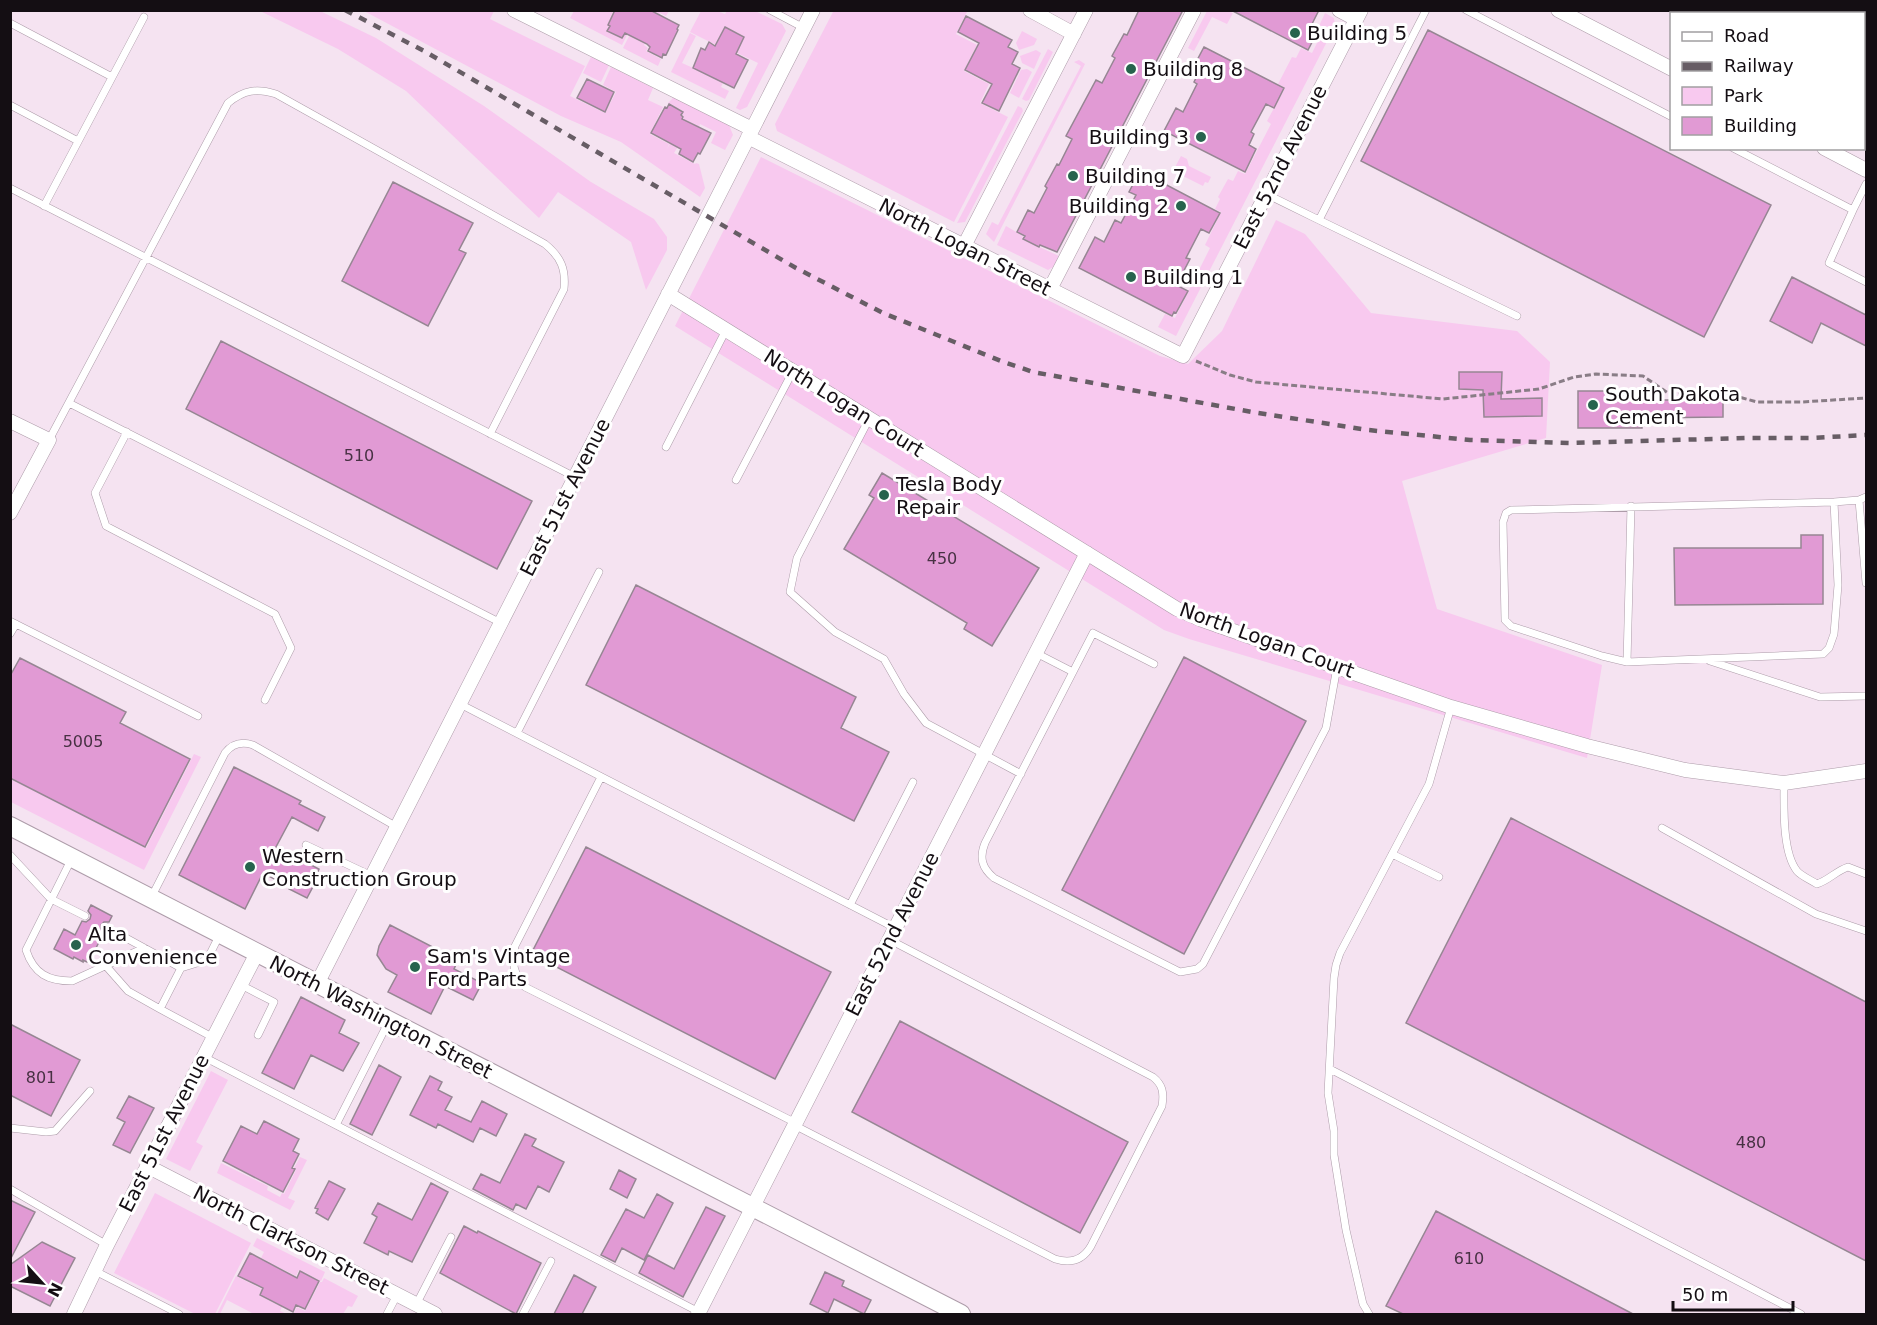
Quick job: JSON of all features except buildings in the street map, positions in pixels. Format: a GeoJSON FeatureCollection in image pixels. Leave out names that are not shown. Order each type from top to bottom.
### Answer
{"type":"FeatureCollection","features":[{"type":"Feature","properties":{"kind":"main road","name":"North Washington Street"},"geometry":{"type":"LineString","coordinates":[[10,826],[961,1314]]}},
{"type":"Feature","properties":{"kind":"street","name":"North Logan Street"},"geometry":{"type":"LineString","coordinates":[[514,10],[964,246],[1183,356]]}},
{"type":"Feature","properties":{"kind":"street","name":"East 51st Avenue"},"geometry":{"type":"LineString","coordinates":[[317,984],[813,10]]}},
{"type":"Feature","properties":{"kind":"street"},"geometry":{"type":"LineString","coordinates":[[1030,10],[1074,34]]}},
{"type":"Feature","properties":{"kind":"street"},"geometry":{"type":"LineString","coordinates":[[964,246],[1086,10]]}},
{"type":"Feature","properties":{"kind":"street"},"geometry":{"type":"LineString","coordinates":[[1050,289],[1194,10]]}},
{"type":"Feature","properties":{"kind":"street"},"geometry":{"type":"LineString","coordinates":[[1339,10],[1358,15]]}},
{"type":"Feature","properties":{"kind":"street"},"geometry":{"type":"LineString","coordinates":[[1558,10],[1670,68]]}},
{"type":"Feature","properties":{"kind":"street","name":"East 52nd Avenue"},"geometry":{"type":"LineString","coordinates":[[1183,356],[1358,15]]}},
{"type":"Feature","properties":{"kind":"street"},"geometry":{"type":"LineString","coordinates":[[1830,150],[1866,170]]}},
{"type":"Feature","properties":{"kind":"street","name":"North Logan Court"},"geometry":{"type":"LineString","coordinates":[[668,294],[1177,609],[1451,707],[1587,746],[1685,770],[1784,783],[1866,771]]}},
{"type":"Feature","properties":{"kind":"street"},"geometry":{"type":"LineString","coordinates":[[10,421],[49,441],[10,513]]}},
{"type":"Feature","properties":{"kind":"street","name":"East 52nd Avenue"},"geometry":{"type":"LineString","coordinates":[[699,1313],[1087,553]]}},
{"type":"Feature","properties":{"kind":"street","name":"East 51st Avenue"},"geometry":{"type":"LineString","coordinates":[[74,1314],[147,1166],[257,953]]}},
{"type":"Feature","properties":{"kind":"street","name":"North Clarkson Street"},"geometry":{"type":"LineString","coordinates":[[147,1166],[435,1314]]}},
{"type":"Feature","properties":{"kind":"lane"},"geometry":{"type":"LineString","coordinates":[[770,10],[804,28]]}},
{"type":"Feature","properties":{"kind":"lane"},"geometry":{"type":"LineString","coordinates":[[1319,220],[1426,10]]}},
{"type":"Feature","properties":{"kind":"lane"},"geometry":{"type":"LineString","coordinates":[[1466,10],[1670,116]]}},
{"type":"Feature","properties":{"kind":"lane"},"geometry":{"type":"LineString","coordinates":[[44,206],[144,17]]}},
{"type":"Feature","properties":{"kind":"lane"},"geometry":{"type":"LineString","coordinates":[[10,23],[112,77]]}},
{"type":"Feature","properties":{"kind":"lane"},"geometry":{"type":"LineString","coordinates":[[49,441],[228,103],[238,95],[250,90],[263,90],[276,94],[545,244],[555,252],[566,277],[564,289],[490,434]]}},
{"type":"Feature","properties":{"kind":"lane"},"geometry":{"type":"LineString","coordinates":[[10,105],[78,141]]}},
{"type":"Feature","properties":{"kind":"lane"},"geometry":{"type":"LineString","coordinates":[[1737,150],[1853,210]]}},
{"type":"Feature","properties":{"kind":"lane"},"geometry":{"type":"LineString","coordinates":[[1866,184],[1828,262],[1866,282]]}},
{"type":"Feature","properties":{"kind":"lane"},"geometry":{"type":"LineString","coordinates":[[10,188],[575,477]]}},
{"type":"Feature","properties":{"kind":"lane"},"geometry":{"type":"LineString","coordinates":[[1266,194],[1517,316]]}},
{"type":"Feature","properties":{"kind":"lane"},"geometry":{"type":"LineString","coordinates":[[666,447],[726,330]]}},
{"type":"Feature","properties":{"kind":"lane"},"geometry":{"type":"LineString","coordinates":[[736,480],[793,371]]}},
{"type":"Feature","properties":{"kind":"lane"},"geometry":{"type":"LineString","coordinates":[[69,403],[501,623]]}},
{"type":"Feature","properties":{"kind":"lane"},"geometry":{"type":"LineString","coordinates":[[869,418],[797,558],[790,592],[835,632],[884,659],[904,694],[926,723],[1021,774]]}},
{"type":"Feature","properties":{"kind":"lane"},"geometry":{"type":"LineString","coordinates":[[127,432],[95,493],[106,526],[275,614],[291,648],[265,700]]}},
{"type":"Feature","properties":{"kind":"lane"},"geometry":{"type":"LineString","coordinates":[[1834,502],[1838,585],[1834,634],[1829,648],[1823,654],[1627,662],[1511,627],[1505,620],[1503,522],[1506,513],[1511,510],[1834,502],[1863,498],[1866,583]]}},
{"type":"Feature","properties":{"kind":"lane"},"geometry":{"type":"LineString","coordinates":[[1627,662],[1631,506]]}},
{"type":"Feature","properties":{"kind":"lane"},"geometry":{"type":"LineString","coordinates":[[517,733],[599,572]]}},
{"type":"Feature","properties":{"kind":"lane"},"geometry":{"type":"LineString","coordinates":[[10,634],[13,623],[198,716]]}},
{"type":"Feature","properties":{"kind":"lane"},"geometry":{"type":"LineString","coordinates":[[1154,664],[1093,633],[982,850],[983,866],[994,878],[1180,972],[1190,972],[1203,964],[1208,956],[1326,728],[1337,667]]}},
{"type":"Feature","properties":{"kind":"lane"},"geometry":{"type":"LineString","coordinates":[[1036,653],[1073,672]]}},
{"type":"Feature","properties":{"kind":"lane"},"geometry":{"type":"LineString","coordinates":[[1704,659],[1820,697],[1866,696]]}},
{"type":"Feature","properties":{"kind":"lane"},"geometry":{"type":"LineString","coordinates":[[460,704],[850,905],[892,934],[1154,1077],[1163,1089],[1162,1106],[1087,1253],[1074,1261],[1064,1262],[1055,1258],[525,987],[513,968],[512,957],[515,946],[601,777]]}},
{"type":"Feature","properties":{"kind":"lane"},"geometry":{"type":"LineString","coordinates":[[1369,1314],[1363,1304],[1346,1230],[1334,1155],[1334,1131],[1328,1093],[1336,965],[1340,953],[1429,784],[1451,707]]}},
{"type":"Feature","properties":{"kind":"lane"},"geometry":{"type":"LineString","coordinates":[[151,898],[225,753],[237,744],[253,745],[397,827]]}},
{"type":"Feature","properties":{"kind":"lane"},"geometry":{"type":"LineString","coordinates":[[850,905],[912,782]]}},
{"type":"Feature","properties":{"kind":"lane"},"geometry":{"type":"LineString","coordinates":[[1784,783],[1784,823],[1791,860],[1798,873],[1817,884],[1827,881],[1848,867],[1866,874]]}},
{"type":"Feature","properties":{"kind":"lane"},"geometry":{"type":"LineString","coordinates":[[1662,828],[1815,914],[1866,931]]}},
{"type":"Feature","properties":{"kind":"lane"},"geometry":{"type":"LineString","coordinates":[[306,845],[372,876]]}},
{"type":"Feature","properties":{"kind":"lane"},"geometry":{"type":"LineString","coordinates":[[1392,854],[1439,877]]}},
{"type":"Feature","properties":{"kind":"lane"},"geometry":{"type":"LineString","coordinates":[[10,855],[51,898],[85,916]]}},
{"type":"Feature","properties":{"kind":"lane"},"geometry":{"type":"LineString","coordinates":[[72,858],[26,950],[32,964],[47,977],[59,981],[72,981],[144,948]]}},
{"type":"Feature","properties":{"kind":"lane"},"geometry":{"type":"LineString","coordinates":[[106,927],[181,968],[207,960],[220,934]]}},
{"type":"Feature","properties":{"kind":"lane"},"geometry":{"type":"LineString","coordinates":[[106,966],[128,991],[214,1038]]}},
{"type":"Feature","properties":{"kind":"lane"},"geometry":{"type":"LineString","coordinates":[[160,1010],[181,968]]}},
{"type":"Feature","properties":{"kind":"lane"},"geometry":{"type":"LineString","coordinates":[[241,985],[274,1002],[258,1035]]}},
{"type":"Feature","properties":{"kind":"lane"},"geometry":{"type":"LineString","coordinates":[[336,1125],[389,1021]]}},
{"type":"Feature","properties":{"kind":"lane"},"geometry":{"type":"LineString","coordinates":[[204,1057],[699,1313]]}},
{"type":"Feature","properties":{"kind":"lane"},"geometry":{"type":"LineString","coordinates":[[1329,1069],[1801,1314]]}},
{"type":"Feature","properties":{"kind":"lane"},"geometry":{"type":"LineString","coordinates":[[10,1128],[55,1131],[90,1092]]}},
{"type":"Feature","properties":{"kind":"lane"},"geometry":{"type":"LineString","coordinates":[[10,1189],[107,1245]]}},
{"type":"Feature","properties":{"kind":"lane"},"geometry":{"type":"LineString","coordinates":[[416,1305],[452,1237]]}},
{"type":"Feature","properties":{"kind":"lane"},"geometry":{"type":"LineString","coordinates":[[523,1314],[551,1261]]}},
{"type":"Feature","properties":{"kind":"lane"},"geometry":{"type":"LineString","coordinates":[[94,1271],[179,1314]]}},
{"type":"Feature","properties":{"kind":"lane"},"geometry":{"type":"LineString","coordinates":[[387,1314],[397,1295]]}},
{"type":"Feature","properties":{"kind":"path"},"geometry":{"type":"LineString","coordinates":[[1183,356],[1230,375],[1256,382],[1443,399],[1539,389],[1574,377],[1596,374],[1643,376],[1668,393],[1720,392],[1757,402],[1866,398]]}},
{"type":"Feature","properties":{"kind":"green space"},"geometry":{"type":"Polygon","coordinates":[[[834,10],[963,10],[967,12],[956,34],[977,45],[964,71],[989,84],[980,103],[1008,117],[954,222],[777,131],[775,124],[834,10]]]}},
{"type":"Feature","properties":{"kind":"green space"},"geometry":{"type":"Polygon","coordinates":[[[260,11],[320,11],[376,38],[484,106],[591,182],[654,219],[667,237],[667,250],[646,290],[631,242],[558,192],[539,218],[406,91],[338,49],[260,11]]]}},
{"type":"Feature","properties":{"kind":"green space"},"geometry":{"type":"Polygon","coordinates":[[[364,11],[494,11],[490,19],[585,66],[570,96],[605,113],[616,92],[603,85],[611,67],[653,88],[648,100],[663,107],[650,134],[669,144],[667,149],[684,117],[683,111],[668,103],[674,97],[729,125],[733,135],[725,150],[711,143],[716,132],[700,124],[699,127],[693,124],[674,153],[699,164],[705,188],[700,197],[621,142],[561,116],[364,11]]]}},
{"type":"Feature","properties":{"kind":"green space"},"geometry":{"type":"Polygon","coordinates":[[[574,11],[639,11],[622,45],[570,18],[574,11]]]}},
{"type":"Feature","properties":{"kind":"green space"},"geometry":{"type":"Polygon","coordinates":[[[642,11],[669,11],[666,16],[660,13],[644,45],[648,48],[646,51],[661,59],[658,66],[623,48],[642,11]]]}},
{"type":"Feature","properties":{"kind":"green space"},"geometry":{"type":"Polygon","coordinates":[[[701,11],[717,11],[725,14],[727,11],[755,11],[782,24],[786,31],[747,107],[740,110],[736,108],[758,63],[731,50],[716,79],[723,83],[721,87],[729,91],[725,99],[671,72],[690,33],[696,36],[682,63],[709,75],[720,47],[690,32],[701,11]]]}},
{"type":"Feature","properties":{"kind":"green space"},"geometry":{"type":"Polygon","coordinates":[[[1207,11],[1233,13],[1227,24],[1212,17],[1194,51],[1188,48],[1207,11]]]}},
{"type":"Feature","properties":{"kind":"green space"},"geometry":{"type":"Polygon","coordinates":[[[1325,13],[1334,18],[1335,26],[1176,336],[1158,327],[1165,314],[1175,318],[1210,248],[1205,245],[1221,212],[1215,209],[1220,199],[1218,197],[1228,179],[1233,181],[1238,171],[1245,174],[1271,124],[1267,121],[1285,88],[1278,84],[1292,57],[1296,58],[1301,48],[1312,53],[1317,43],[1314,41],[1325,13]]]}},
{"type":"Feature","properties":{"kind":"green space"},"geometry":{"type":"Polygon","coordinates":[[[1022,31],[1037,39],[1034,45],[1019,50],[1016,43],[1022,31]]]}},
{"type":"Feature","properties":{"kind":"green space"},"geometry":{"type":"Polygon","coordinates":[[[1048,49],[1053,52],[1029,100],[1026,101],[1022,99],[1048,49]]]}},
{"type":"Feature","properties":{"kind":"green space"},"geometry":{"type":"Polygon","coordinates":[[[1036,50],[1041,53],[1034,69],[1022,63],[1020,56],[1036,50]]]}},
{"type":"Feature","properties":{"kind":"green space"},"geometry":{"type":"Polygon","coordinates":[[[591,57],[609,65],[601,82],[583,73],[591,57]]]}},
{"type":"Feature","properties":{"kind":"green space"},"geometry":{"type":"Polygon","coordinates":[[[1079,60],[1085,64],[994,242],[986,234],[992,222],[998,225],[1081,66],[1074,62],[1079,60]]]}},
{"type":"Feature","properties":{"kind":"green space"},"geometry":{"type":"Polygon","coordinates":[[[1027,69],[1032,72],[1019,98],[1010,93],[1021,70],[1027,69]]]}},
{"type":"Feature","properties":{"kind":"green space"},"geometry":{"type":"Polygon","coordinates":[[[1018,106],[1023,111],[965,222],[957,223],[1018,106]]]}},
{"type":"Feature","properties":{"kind":"green space"},"geometry":{"type":"Polygon","coordinates":[[[1181,156],[1187,159],[1189,166],[1211,177],[1208,183],[1205,182],[1203,186],[1173,171],[1181,156]]]}},
{"type":"Feature","properties":{"kind":"green space"},"geometry":{"type":"Polygon","coordinates":[[[761,157],[1160,356],[1188,364],[1222,331],[1276,220],[1305,234],[1371,313],[1517,331],[1550,362],[1546,438],[1402,481],[1437,609],[1602,665],[1587,758],[1164,630],[675,326],[761,157]]]}},
{"type":"Feature","properties":{"kind":"green space"},"geometry":{"type":"Polygon","coordinates":[[[1006,226],[1023,236],[1022,239],[1059,256],[1053,267],[1048,270],[997,245],[1006,226]]]}},
{"type":"Feature","properties":{"kind":"green space"},"geometry":{"type":"Polygon","coordinates":[[[194,754],[201,757],[144,870],[11,802],[11,779],[146,848],[194,754]]]}},
{"type":"Feature","properties":{"kind":"green space"},"geometry":{"type":"Polygon","coordinates":[[[211,1071],[228,1080],[196,1142],[203,1146],[190,1171],[166,1159],[211,1071]]]}},
{"type":"Feature","properties":{"kind":"green space"},"geometry":{"type":"Polygon","coordinates":[[[300,1157],[307,1160],[288,1198],[295,1201],[290,1210],[217,1173],[221,1163],[268,1186],[267,1190],[280,1197],[282,1193],[284,1194],[296,1170],[294,1168],[300,1157]]]}},
{"type":"Feature","properties":{"kind":"green space"},"geometry":{"type":"Polygon","coordinates":[[[155,1193],[251,1243],[215,1314],[195,1314],[114,1273],[155,1193]]]}},
{"type":"Feature","properties":{"kind":"green space"},"geometry":{"type":"Polygon","coordinates":[[[257,1238],[325,1272],[321,1281],[299,1270],[296,1276],[274,1265],[262,1288],[257,1285],[269,1262],[261,1258],[264,1252],[253,1246],[257,1238]]]}},
{"type":"Feature","properties":{"kind":"green space"},"geometry":{"type":"Polygon","coordinates":[[[236,1276],[262,1289],[259,1295],[278,1305],[279,1303],[283,1305],[280,1311],[287,1314],[252,1314],[227,1300],[220,1314],[217,1314],[236,1276]]]}},
{"type":"Feature","properties":{"kind":"green space"},"geometry":{"type":"Polygon","coordinates":[[[324,1278],[358,1296],[352,1307],[348,1306],[343,1314],[293,1314],[297,1307],[305,1311],[324,1278]]]}},
{"type":"Feature","properties":{"kind":"railway"},"geometry":{"type":"LineString","coordinates":[[345,10],[424,51],[796,268],[883,313],[1033,372],[1252,412],[1368,430],[1470,440],[1571,443],[1866,435]]}},
{"type":"Feature","properties":{"kind":"place","name":"Building 5"},"geometry":{"type":"Point","coordinates":[1295,33]}},
{"type":"Feature","properties":{"kind":"place","name":"Building 8"},"geometry":{"type":"Point","coordinates":[1131,69]}},
{"type":"Feature","properties":{"kind":"place","name":"Building 3"},"geometry":{"type":"Point","coordinates":[1201,137]}},
{"type":"Feature","properties":{"kind":"place","name":"Building 7"},"geometry":{"type":"Point","coordinates":[1073,176]}},
{"type":"Feature","properties":{"kind":"place","name":"Building 2"},"geometry":{"type":"Point","coordinates":[1181,206]}},
{"type":"Feature","properties":{"kind":"place","name":"Building 1"},"geometry":{"type":"Point","coordinates":[1131,277]}},
{"type":"Feature","properties":{"kind":"place","name":"South Dakota Cement"},"geometry":{"type":"Point","coordinates":[1593,405]}},
{"type":"Feature","properties":{"kind":"place","name":"Tesla Body Repair"},"geometry":{"type":"Point","coordinates":[884,495]}},
{"type":"Feature","properties":{"kind":"place","name":"Western Construction Group"},"geometry":{"type":"Point","coordinates":[250,867]}},
{"type":"Feature","properties":{"kind":"place","name":"Alta Convenience"},"geometry":{"type":"Point","coordinates":[76,945]}},
{"type":"Feature","properties":{"kind":"place","name":"Sam's Vintage Ford Parts"},"geometry":{"type":"Point","coordinates":[415,967]}}]}
